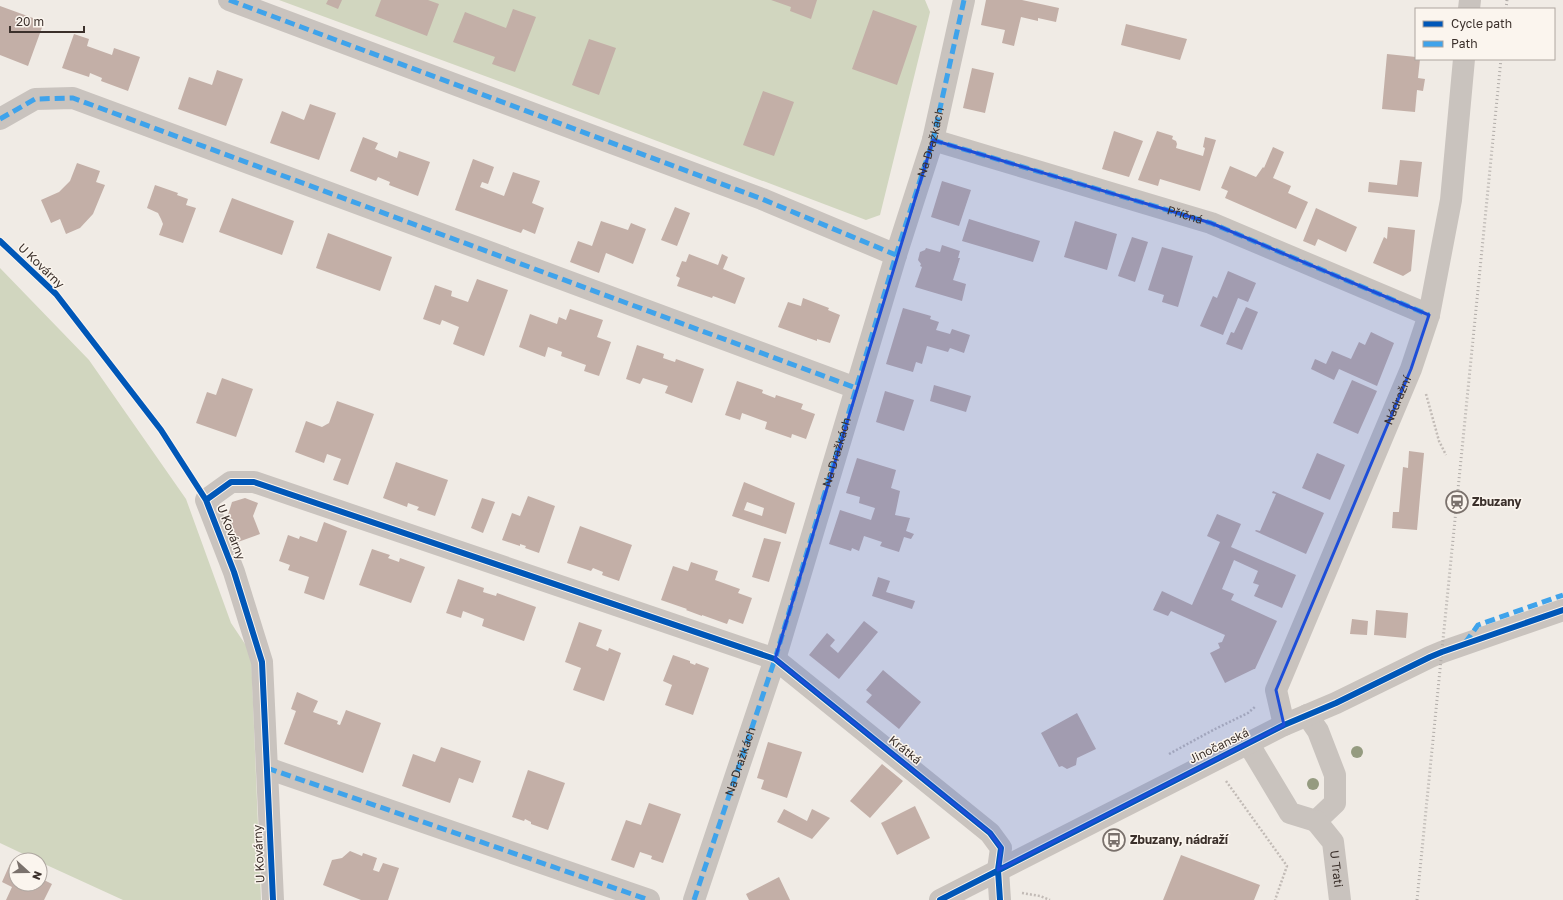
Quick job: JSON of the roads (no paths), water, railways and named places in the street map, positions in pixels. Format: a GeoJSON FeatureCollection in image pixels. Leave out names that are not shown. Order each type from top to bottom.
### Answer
{"type":"FeatureCollection","features":[{"type":"Feature","properties":{"kind":"street"},"geometry":{"type":"LineString","coordinates":[[229,0],[762,199],[896,255]]}},
{"type":"Feature","properties":{"kind":"street","name":"Na Dražkách"},"geometry":{"type":"LineString","coordinates":[[694,900],[775,659],[896,255],[933,140],[964,0]]}},
{"type":"Feature","properties":{"kind":"street","name":"Nádražní"},"geometry":{"type":"LineString","coordinates":[[1284,725],[1276,690],[1411,369],[1428,315],[1451,200],[1464,60]]}},
{"type":"Feature","properties":{"kind":"street"},"geometry":{"type":"LineString","coordinates":[[0,119],[35,99],[73,98],[856,388]]}},
{"type":"Feature","properties":{"kind":"street","name":"Příčná"},"geometry":{"type":"LineString","coordinates":[[933,140],[1211,223],[1428,315]]}},
{"type":"Feature","properties":{"kind":"street","name":"U Kovárny"},"geometry":{"type":"LineString","coordinates":[[273,900],[262,662],[234,572],[206,500],[231,482],[254,482],[775,659]]}},
{"type":"Feature","properties":{"kind":"street","name":"Jinočanská"},"geometry":{"type":"LineString","coordinates":[[940,900],[1284,725],[1442,652],[1563,610]]}},
{"type":"Feature","properties":{"kind":"street","name":"Krátká"},"geometry":{"type":"LineString","coordinates":[[775,659],[990,833],[1001,848],[998,870],[1010,896]]}},
{"type":"Feature","properties":{"kind":"street"},"geometry":{"type":"LineString","coordinates":[[1247,744],[1290,813],[1316,821],[1335,803],[1335,775],[1318,731],[1307,715]]}},
{"type":"Feature","properties":{"kind":"street"},"geometry":{"type":"LineString","coordinates":[[266,768],[649,900]]}},
{"type":"Feature","properties":{"kind":"street","name":"U Trati"},"geometry":{"type":"LineString","coordinates":[[1316,821],[1333,842],[1340,900]]}},
{"type":"Feature","properties":{"kind":"railway"},"geometry":{"type":"LineString","coordinates":[[1506,8],[1507,0]]}},
{"type":"Feature","properties":{"kind":"railway"},"geometry":{"type":"LineString","coordinates":[[1417,900],[1501,60]]}},
{"type":"Feature","properties":{"kind":"place","name":"Zbuzany"},"geometry":{"type":"Point","coordinates":[1457,502]}},
{"type":"Feature","properties":{"kind":"place","name":"Zbuzany, nádraží"},"geometry":{"type":"Point","coordinates":[1114,840]}}]}
